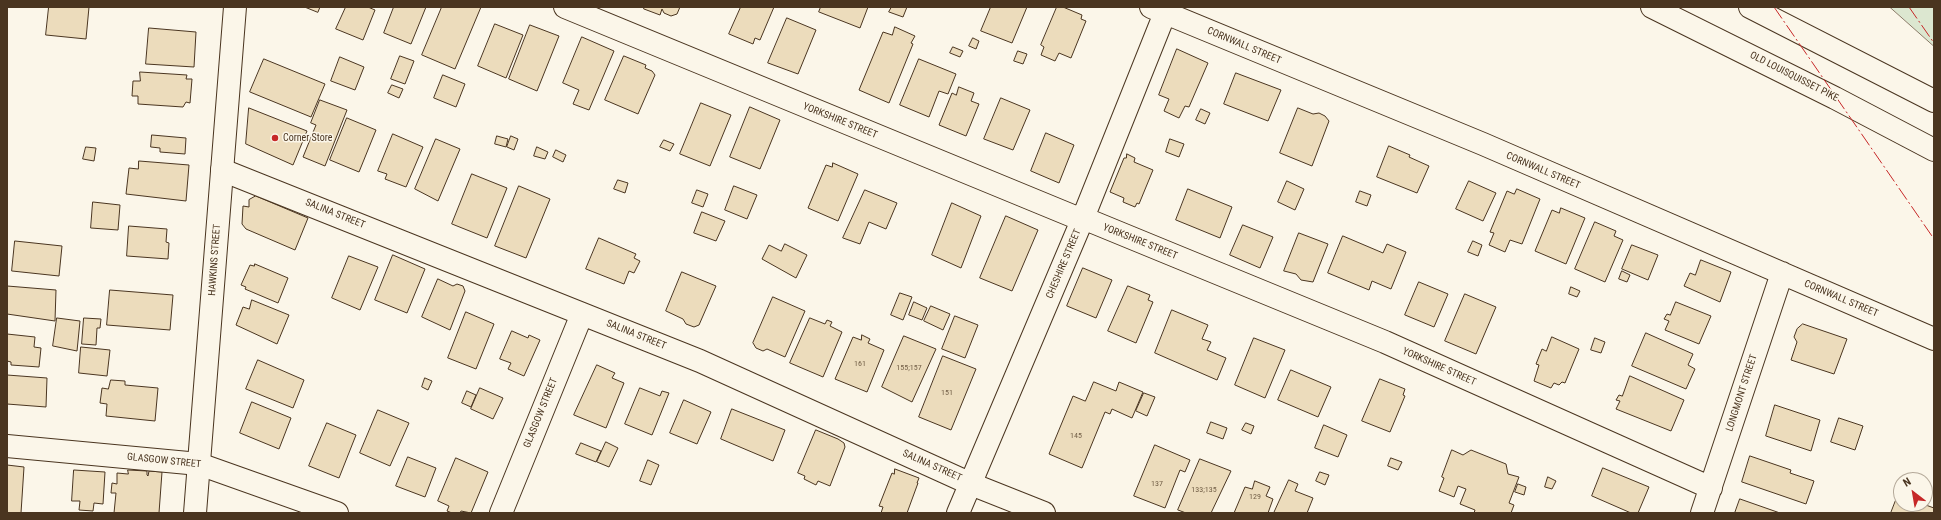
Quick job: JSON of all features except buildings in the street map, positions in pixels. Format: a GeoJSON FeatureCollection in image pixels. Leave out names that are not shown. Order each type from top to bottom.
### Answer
{"type":"FeatureCollection","features":[{"type":"Feature","properties":{"kind":"main road","name":"HAWKINS STREET"},"geometry":{"type":"LineString","coordinates":[[195,513],[235,7]]}},
{"type":"Feature","properties":{"kind":"main road","name":"YORKSHIRE STREET"},"geometry":{"type":"LineString","coordinates":[[565,7],[1038,202],[1075,217],[1083,218],[1385,342],[1711,488]]}},
{"type":"Feature","properties":{"kind":"main road","name":"OLD LOUISQUISSET PIKE"},"geometry":{"type":"LineString","coordinates":[[1652,7],[1835,98],[1934,150]]}},
{"type":"Feature","properties":{"kind":"main road"},"geometry":{"type":"LineString","coordinates":[[1750,7],[1934,101]]}},
{"type":"Feature","properties":{"kind":"main road","name":"CHESHIRE STREET"},"geometry":{"type":"LineString","coordinates":[[958,513],[1083,218],[1158,10]]}},
{"type":"Feature","properties":{"kind":"main road","name":"CORNWALL STREET"},"geometry":{"type":"LineString","coordinates":[[1158,10],[1483,144],[1934,339]]}},
{"type":"Feature","properties":{"kind":"main road","name":"SALINA STREET"},"geometry":{"type":"LineString","coordinates":[[222,170],[700,361],[971,484],[1044,513]]}},
{"type":"Feature","properties":{"kind":"main road","name":"LONGMONT STREET"},"geometry":{"type":"LineString","coordinates":[[1702,513],[1782,273]]}},
{"type":"Feature","properties":{"kind":"main road","name":"GLASGOW STREET"},"geometry":{"type":"LineString","coordinates":[[501,513],[582,314]]}},
{"type":"Feature","properties":{"kind":"main road","name":"GLASGOW STREET"},"geometry":{"type":"LineString","coordinates":[[7,446],[199,464],[337,513]]}},
{"type":"Feature","properties":{"kind":"green space"},"geometry":{"type":"Polygon","coordinates":[[[1890,7],[1934,7],[1934,46],[1890,7]]]}},
{"type":"Feature","properties":{"kind":"power"},"geometry":{"type":"LineString","coordinates":[[1774,7],[1934,239]]}},
{"type":"Feature","properties":{"kind":"power"},"geometry":{"type":"LineString","coordinates":[[1909,7],[1934,43]]}},
{"type":"Feature","properties":{"kind":"place","name":"Corner Store"},"geometry":{"type":"Point","coordinates":[275,138]}}]}
